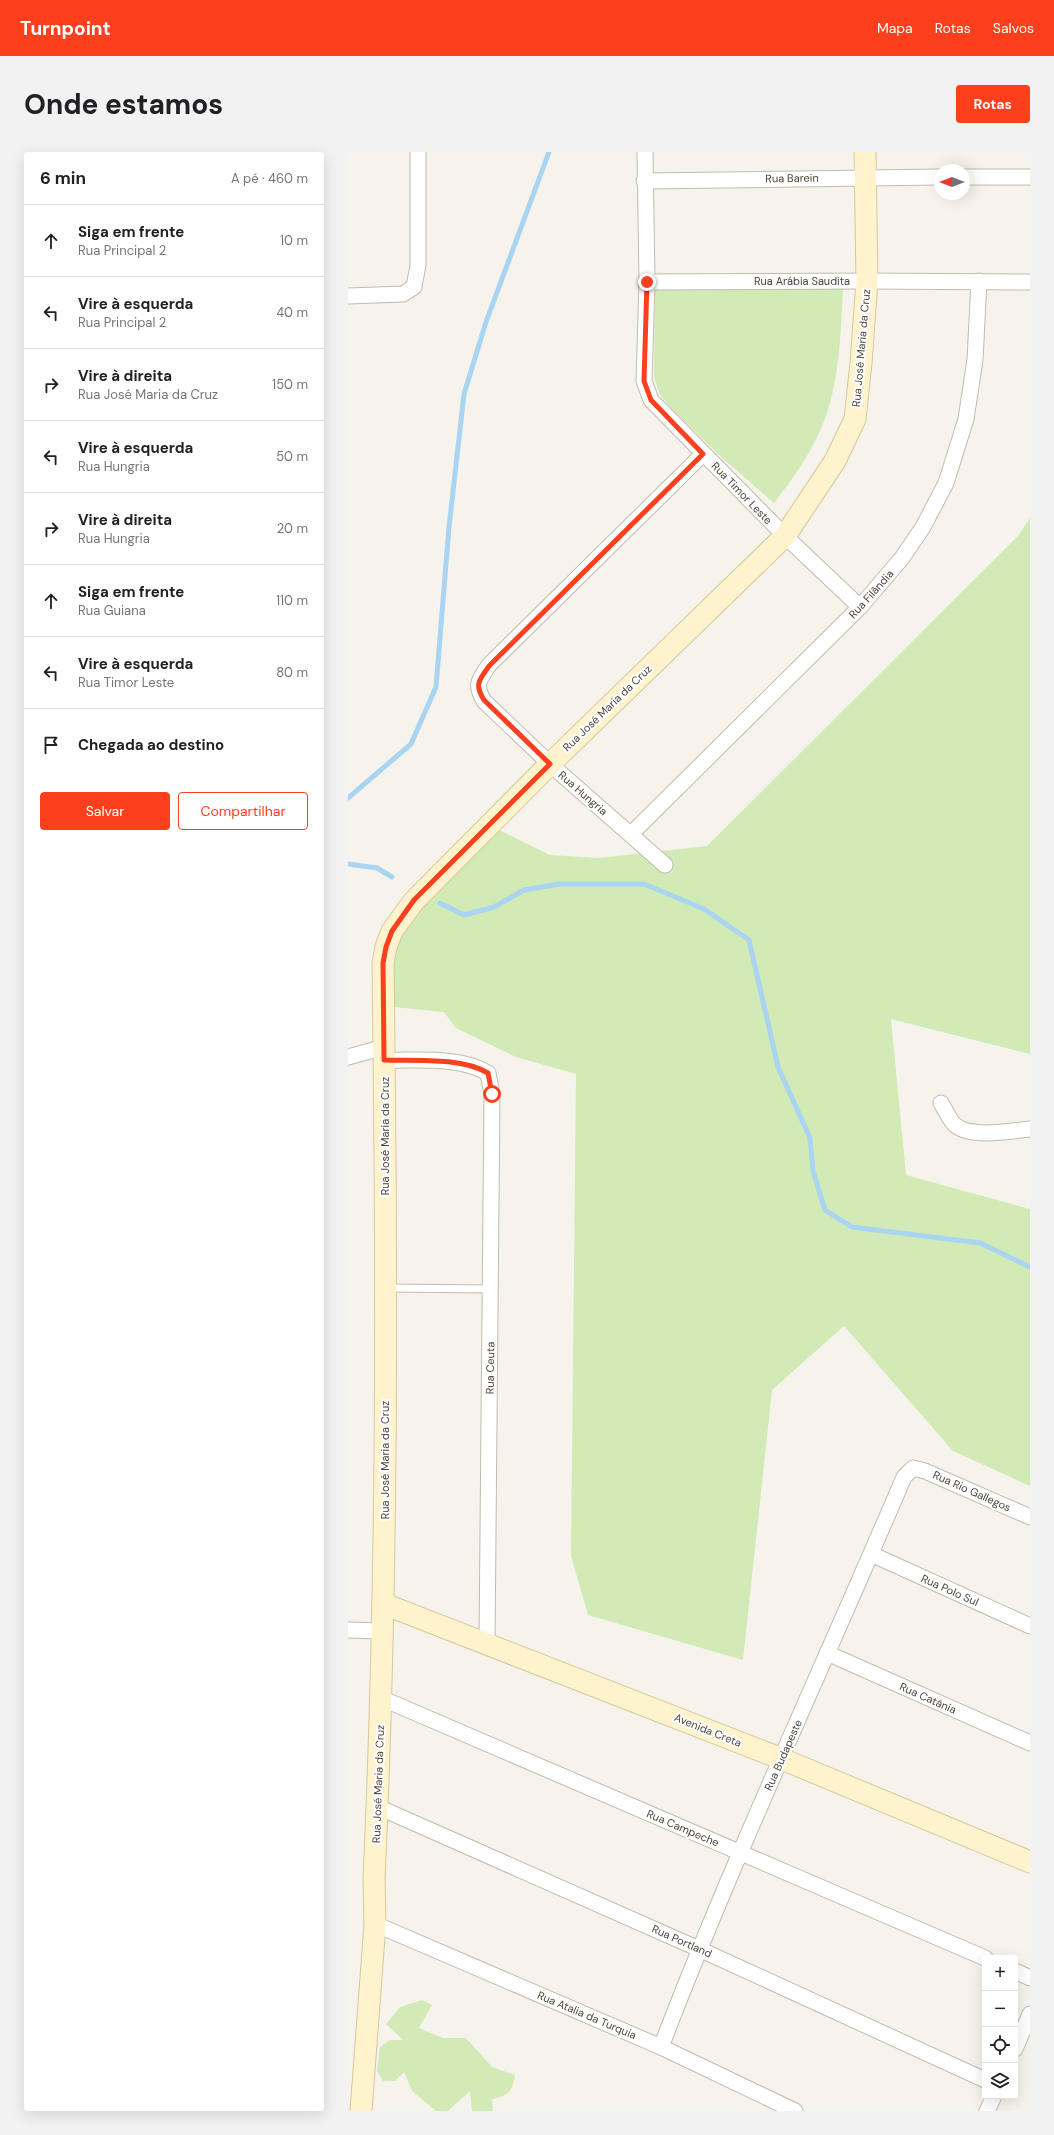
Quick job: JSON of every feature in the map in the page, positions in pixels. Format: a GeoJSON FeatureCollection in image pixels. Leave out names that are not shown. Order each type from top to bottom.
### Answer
{"type":"FeatureCollection","features":[{"type":"Feature","properties":{"kind":"street"},"geometry":{"type":"LineString","coordinates":[[348,296],[403,294],[414,287],[418,265],[418,152]]}},
{"type":"Feature","properties":{"kind":"street","name":"Rua Timor Leste"},"geometry":{"type":"LineString","coordinates":[[645,152],[644,181],[647,282],[644,381],[651,400],[785,536],[860,607]]}},
{"type":"Feature","properties":{"kind":"street","name":"Rua José Maria da Cruz"},"geometry":{"type":"LineString","coordinates":[[361,2111],[375,1924],[374,1879],[378,1807],[384,1604],[386,1288],[383,963],[386,947],[392,931],[414,900],[550,764],[785,536],[835,461],[855,419],[861,363],[867,281],[865,152]]}},
{"type":"Feature","properties":{"kind":"street","name":"Rua Barein"},"geometry":{"type":"LineString","coordinates":[[644,181],[934,177]]}},
{"type":"Feature","properties":{"kind":"street"},"geometry":{"type":"LineString","coordinates":[[970,177],[1030,177]]}},
{"type":"Feature","properties":{"kind":"street","name":"Rua Filândia"},"geometry":{"type":"LineString","coordinates":[[631,834],[860,607],[902,558],[923,527],[946,483],[966,419],[973,375],[979,281]]}},
{"type":"Feature","properties":{"kind":"street","name":"Rua Arábia Saudita"},"geometry":{"type":"LineString","coordinates":[[647,282],[1030,282]]}},
{"type":"Feature","properties":{"kind":"street","name":"Rua Hungria"},"geometry":{"type":"LineString","coordinates":[[665,865],[550,764],[484,700],[478,691],[478,684],[486,671],[510,646],[703,454]]}},
{"type":"Feature","properties":{"kind":"street","name":"Rua Ceuta"},"geometry":{"type":"LineString","coordinates":[[348,1057],[384,1054],[476,1066],[488,1073],[492,1094],[487,1643]]}},
{"type":"Feature","properties":{"kind":"street"},"geometry":{"type":"LineString","coordinates":[[941,1103],[954,1124],[963,1130],[977,1133],[1030,1129]]}},
{"type":"Feature","properties":{"kind":"street","name":"Rua Rio Gallegos"},"geometry":{"type":"LineString","coordinates":[[913,1468],[925,1471],[1030,1517]]}},
{"type":"Feature","properties":{"kind":"street","name":"Rua Budapeste"},"geometry":{"type":"LineString","coordinates":[[661,2047],[739,1852],[782,1759],[904,1477],[913,1468]]}},
{"type":"Feature","properties":{"kind":"street","name":"Rua Polo Sul"},"geometry":{"type":"LineString","coordinates":[[871,1554],[1030,1626]]}},
{"type":"Feature","properties":{"kind":"street","name":"Avenida Creta"},"geometry":{"type":"LineString","coordinates":[[384,1604],[782,1759],[1030,1862]]}},
{"type":"Feature","properties":{"kind":"street"},"geometry":{"type":"LineString","coordinates":[[348,1630],[383,1631]]}},
{"type":"Feature","properties":{"kind":"street","name":"Rua Catânia"},"geometry":{"type":"LineString","coordinates":[[827,1653],[1030,1743]]}},
{"type":"Feature","properties":{"kind":"street","name":"Rua Campeche"},"geometry":{"type":"LineString","coordinates":[[381,1698],[982,1957]]}},
{"type":"Feature","properties":{"kind":"street","name":"Rua Portland"},"geometry":{"type":"LineString","coordinates":[[378,1807],[699,1949],[982,2079]]}},
{"type":"Feature","properties":{"kind":"street","name":"Rua Atalia da Turquia"},"geometry":{"type":"LineString","coordinates":[[375,1924],[661,2047],[795,2111]]}},
{"type":"Feature","properties":{"kind":"street"},"geometry":{"type":"LineString","coordinates":[[1018,1972],[1030,1978]]}},
{"type":"Feature","properties":{"kind":"street"},"geometry":{"type":"LineString","coordinates":[[1018,2042],[1030,2014]]}},
{"type":"Feature","properties":{"kind":"street"},"geometry":{"type":"LineString","coordinates":[[987,2111],[993,2099]]}},
{"type":"Feature","properties":{"kind":"lane"},"geometry":{"type":"LineString","coordinates":[[386,1288],[491,1289]]}},
{"type":"Feature","properties":{"kind":"green space"},"geometry":{"type":"Polygon","coordinates":[[[655,289],[843,289],[838,362],[826,415],[820,431],[805,459],[774,503],[721,457],[670,407],[659,393],[654,377],[655,289]]]}},
{"type":"Feature","properties":{"kind":"green space"},"geometry":{"type":"Polygon","coordinates":[[[1030,518],[1030,1054],[891,1019],[906,1175],[1030,1209],[1030,1486],[953,1451],[844,1326],[772,1390],[743,1660],[588,1615],[571,1556],[576,1074],[516,1057],[456,1028],[444,1012],[394,1007],[392,954],[399,932],[495,828],[550,855],[599,858],[707,846],[1018,536],[1030,518]]]}},
{"type":"Feature","properties":{"kind":"green space"},"geometry":{"type":"Polygon","coordinates":[[[422,2000],[432,2005],[419,2028],[443,2038],[466,2038],[492,2067],[515,2075],[511,2089],[505,2095],[492,2099],[493,2111],[472,2111],[470,2091],[448,2111],[436,2111],[412,2091],[404,2072],[395,2081],[383,2081],[377,2071],[380,2047],[390,2040],[403,2040],[386,2024],[400,2007],[422,2000]]]}},
{"type":"Feature","properties":{"kind":"waterway"},"geometry":{"type":"LineString","coordinates":[[348,798],[411,744],[436,687],[449,527],[464,394],[486,322],[549,152]]}},
{"type":"Feature","properties":{"kind":"waterway"},"geometry":{"type":"LineString","coordinates":[[348,864],[377,868],[392,877]]}},
{"type":"Feature","properties":{"kind":"waterway"},"geometry":{"type":"LineString","coordinates":[[440,903],[464,915],[494,907],[524,890],[559,884],[644,884],[704,909],[749,940],[778,1067],[810,1138],[813,1171],[825,1210],[852,1227],[980,1243],[1030,1267]]}},
{"type":"Feature","properties":{"kind":"route"},"geometry":{"type":"LineString","coordinates":[[492,1094],[488,1073],[476,1066],[438,1062],[384,1060],[383,963],[386,947],[392,931],[414,900],[550,764],[484,700],[478,691],[478,684],[482,676],[490,665],[703,454],[651,400],[644,381],[647,282]]}}]}
